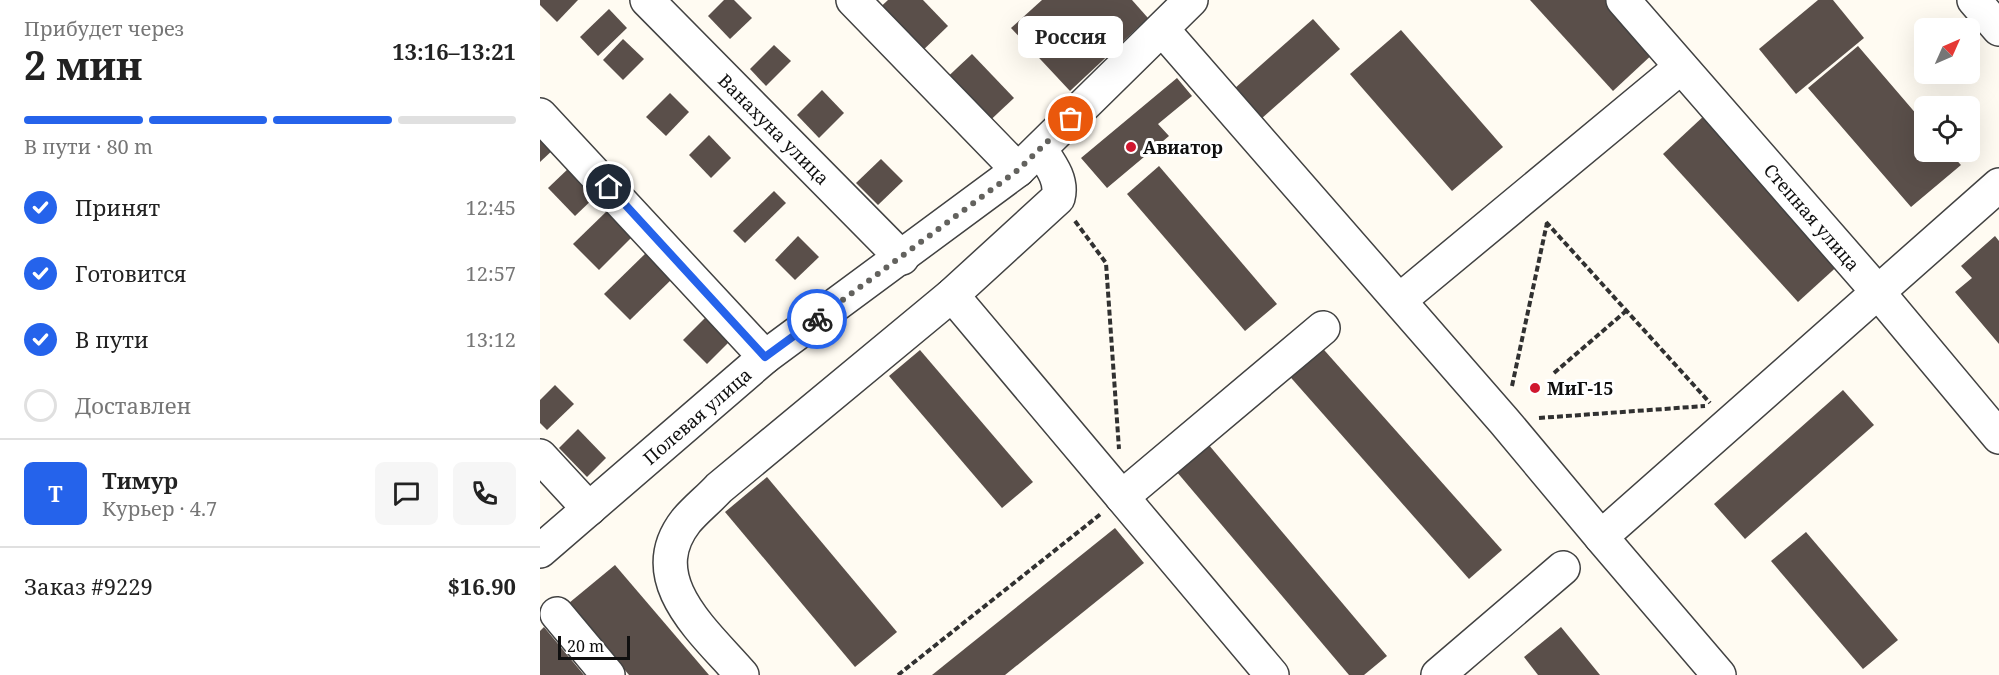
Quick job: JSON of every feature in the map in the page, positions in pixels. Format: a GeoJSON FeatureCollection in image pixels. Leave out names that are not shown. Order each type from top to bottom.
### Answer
{"type":"FeatureCollection","features":[{"type":"Feature","properties":{"kind":"street","name":"Ванахуна улица"},"geometry":{"type":"LineString","coordinates":[[647,0],[902,258]]}},
{"type":"Feature","properties":{"kind":"street"},"geometry":{"type":"LineString","coordinates":[[742,675],[681,605],[670,574],[674,544],[686,522],[720,488],[952,295],[1058,198],[1061,188],[1053,169],[1029,160],[853,0]]}},
{"type":"Feature","properties":{"kind":"street","name":"Степная улица"},"geometry":{"type":"LineString","coordinates":[[1623,0],[1877,291],[1999,437]]}},
{"type":"Feature","properties":{"kind":"street"},"geometry":{"type":"LineString","coordinates":[[1974,0],[1999,28]]}},
{"type":"Feature","properties":{"kind":"street","name":"Полевая улица"},"geometry":{"type":"LineString","coordinates":[[540,551],[765,357],[902,258],[1029,160],[1177,9]]}},
{"type":"Feature","properties":{"kind":"street"},"geometry":{"type":"LineString","coordinates":[[1177,9],[1400,300],[1719,675]]}},
{"type":"Feature","properties":{"kind":"street"},"geometry":{"type":"LineString","coordinates":[[1400,300],[1681,67]]}},
{"type":"Feature","properties":{"kind":"street"},"geometry":{"type":"LineString","coordinates":[[540,115],[765,357]]}},
{"type":"Feature","properties":{"kind":"street"},"geometry":{"type":"LineString","coordinates":[[1600,537],[1999,185]]}},
{"type":"Feature","properties":{"kind":"street"},"geometry":{"type":"LineString","coordinates":[[952,295],[1272,675]]}},
{"type":"Feature","properties":{"kind":"street"},"geometry":{"type":"LineString","coordinates":[[1122,497],[1323,328]]}},
{"type":"Feature","properties":{"kind":"street"},"geometry":{"type":"LineString","coordinates":[[540,456],[589,509]]}},
{"type":"Feature","properties":{"kind":"street"},"geometry":{"type":"LineString","coordinates":[[1438,675],[1563,568]]}},
{"type":"Feature","properties":{"kind":"street"},"geometry":{"type":"LineString","coordinates":[[557,614],[608,675]]}},
{"type":"Feature","properties":{"kind":"path"},"geometry":{"type":"LineString","coordinates":[[1524,197],[1712,405],[1504,421],[1547,223]]}},
{"type":"Feature","properties":{"kind":"path"},"geometry":{"type":"LineString","coordinates":[[1554,373],[1626,311]]}},
{"type":"Feature","properties":{"kind":"building"},"geometry":{"type":"Polygon","coordinates":[[[540,0],[578,0],[557,22],[540,5],[540,0]]]}},
{"type":"Feature","properties":{"kind":"building"},"geometry":{"type":"Polygon","coordinates":[[[724,0],[734,0],[752,18],[730,39],[708,16],[724,0]]]}},
{"type":"Feature","properties":{"kind":"building"},"geometry":{"type":"Polygon","coordinates":[[[888,0],[923,0],[948,26],[916,57],[874,13],[888,0]]]}},
{"type":"Feature","properties":{"kind":"building"},"geometry":{"type":"Polygon","coordinates":[[[1042,0],[1132,0],[1148,18],[1070,91],[1011,28],[1042,0]]]}},
{"type":"Feature","properties":{"kind":"building"},"geometry":{"type":"Polygon","coordinates":[[[1530,0],[1609,0],[1656,51],[1613,91],[1530,0]]]}},
{"type":"Feature","properties":{"kind":"building"},"geometry":{"type":"Polygon","coordinates":[[[1818,0],[1833,0],[1864,38],[1796,94],[1759,49],[1818,0]]]}},
{"type":"Feature","properties":{"kind":"building"},"geometry":{"type":"Polygon","coordinates":[[[609,9],[627,28],[598,56],[580,37],[609,9]]]}},
{"type":"Feature","properties":{"kind":"building"},"geometry":{"type":"Polygon","coordinates":[[[1313,19],[1340,49],[1261,119],[1234,89],[1313,19]]]}},
{"type":"Feature","properties":{"kind":"building"},"geometry":{"type":"Polygon","coordinates":[[[1401,30],[1503,147],[1452,191],[1350,74],[1401,30]]]}},
{"type":"Feature","properties":{"kind":"building"},"geometry":{"type":"Polygon","coordinates":[[[623,39],[644,59],[623,80],[603,60],[623,39]]]}},
{"type":"Feature","properties":{"kind":"building"},"geometry":{"type":"Polygon","coordinates":[[[774,45],[791,61],[766,86],[750,69],[774,45]]]}},
{"type":"Feature","properties":{"kind":"building"},"geometry":{"type":"Polygon","coordinates":[[[1858,46],[1914,111],[1914,162],[1958,162],[1961,165],[1911,207],[1808,88],[1858,46]]]}},
{"type":"Feature","properties":{"kind":"building"},"geometry":{"type":"Polygon","coordinates":[[[972,54],[1014,98],[982,128],[940,84],[972,54]]]}},
{"type":"Feature","properties":{"kind":"building"},"geometry":{"type":"Polygon","coordinates":[[[1177,78],[1192,96],[1158,124],[1169,136],[1107,188],[1081,158],[1177,78]]]}},
{"type":"Feature","properties":{"kind":"building"},"geometry":{"type":"Polygon","coordinates":[[[822,90],[844,113],[819,138],[797,115],[822,90]]]}},
{"type":"Feature","properties":{"kind":"building"},"geometry":{"type":"Polygon","coordinates":[[[670,93],[689,112],[666,136],[646,117],[670,93]]]}},
{"type":"Feature","properties":{"kind":"building"},"geometry":{"type":"Polygon","coordinates":[[[1706,114],[1842,262],[1798,302],[1663,154],[1706,114]]]}},
{"type":"Feature","properties":{"kind":"building"},"geometry":{"type":"Polygon","coordinates":[[[540,132],[555,148],[540,162],[540,132]]]}},
{"type":"Feature","properties":{"kind":"building"},"geometry":{"type":"Polygon","coordinates":[[[709,135],[731,158],[711,178],[689,155],[709,135]]]}},
{"type":"Feature","properties":{"kind":"building"},"geometry":{"type":"Polygon","coordinates":[[[881,159],[903,181],[878,205],[856,183],[881,159]]]}},
{"type":"Feature","properties":{"kind":"building"},"geometry":{"type":"Polygon","coordinates":[[[1159,166],[1277,304],[1245,331],[1127,194],[1159,166]]]}},
{"type":"Feature","properties":{"kind":"building"},"geometry":{"type":"Polygon","coordinates":[[[570,167],[597,195],[575,216],[548,188],[570,167]]]}},
{"type":"Feature","properties":{"kind":"building"},"geometry":{"type":"Polygon","coordinates":[[[774,191],[786,203],[745,243],[733,231],[774,191]]]}},
{"type":"Feature","properties":{"kind":"building"},"geometry":{"type":"Polygon","coordinates":[[[609,209],[634,235],[599,270],[573,244],[609,209]]]}},
{"type":"Feature","properties":{"kind":"building"},"geometry":{"type":"Polygon","coordinates":[[[798,236],[819,257],[795,280],[775,260],[798,236]]]}},
{"type":"Feature","properties":{"kind":"building"},"geometry":{"type":"Polygon","coordinates":[[[1995,236],[1999,241],[1999,344],[1955,292],[1972,278],[1961,266],[1995,236]]]}},
{"type":"Feature","properties":{"kind":"building"},"geometry":{"type":"Polygon","coordinates":[[[648,251],[673,278],[630,320],[604,294],[648,251]]]}},
{"type":"Feature","properties":{"kind":"building"},"geometry":{"type":"Polygon","coordinates":[[[705,318],[729,342],[707,364],[683,340],[705,318]]]}},
{"type":"Feature","properties":{"kind":"building"},"geometry":{"type":"Polygon","coordinates":[[[1317,342],[1502,550],[1469,579],[1285,371],[1317,342]]]}},
{"type":"Feature","properties":{"kind":"building"},"geometry":{"type":"Polygon","coordinates":[[[920,350],[1033,482],[1002,508],[889,376],[920,350]]]}},
{"type":"Feature","properties":{"kind":"building"},"geometry":{"type":"Polygon","coordinates":[[[555,385],[574,404],[547,430],[540,423],[540,400],[555,385]]]}},
{"type":"Feature","properties":{"kind":"building"},"geometry":{"type":"Polygon","coordinates":[[[1843,390],[1874,425],[1745,539],[1714,504],[1843,390]]]}},
{"type":"Feature","properties":{"kind":"building"},"geometry":{"type":"Polygon","coordinates":[[[578,429],[606,458],[587,477],[559,448],[578,429]]]}},
{"type":"Feature","properties":{"kind":"building"},"geometry":{"type":"Polygon","coordinates":[[[1208,444],[1387,656],[1364,675],[1349,675],[1176,471],[1208,444]]]}},
{"type":"Feature","properties":{"kind":"building"},"geometry":{"type":"Polygon","coordinates":[[[767,477],[897,632],[855,667],[725,512],[767,477]]]}},
{"type":"Feature","properties":{"kind":"building"},"geometry":{"type":"Polygon","coordinates":[[[1115,528],[1144,563],[1005,675],[932,675],[1115,528]]]}},
{"type":"Feature","properties":{"kind":"building"},"geometry":{"type":"Polygon","coordinates":[[[1806,532],[1898,640],[1863,669],[1771,561],[1806,532]]]}},
{"type":"Feature","properties":{"kind":"building"},"geometry":{"type":"Polygon","coordinates":[[[615,565],[709,675],[629,675],[569,603],[615,565]]]}},
{"type":"Feature","properties":{"kind":"building"},"geometry":{"type":"Polygon","coordinates":[[[544,627],[584,675],[540,675],[540,631],[544,627]]]}},
{"type":"Feature","properties":{"kind":"building"},"geometry":{"type":"Polygon","coordinates":[[[1561,627],[1600,675],[1538,675],[1524,657],[1561,627]]]}},
{"type":"Feature","properties":{"kind":"way so far"},"geometry":{"type":"LineString","coordinates":[[817,319],[1018,170],[1071,119]]}},
{"type":"Feature","properties":{"kind":"place","name":"Россия"},"geometry":{"type":"Point","coordinates":[1071,119]}},
{"type":"Feature","properties":{"kind":"place","name":"Авиатор"},"geometry":{"type":"Point","coordinates":[1131,147]}},
{"type":"Feature","properties":{"kind":"place","name":"МиГ-15"},"geometry":{"type":"Point","coordinates":[1535,388]}},
{"type":"Feature","properties":{"kind":"route"},"geometry":{"type":"LineString","coordinates":[[609,187],[765,357],[817,319]]}}]}
